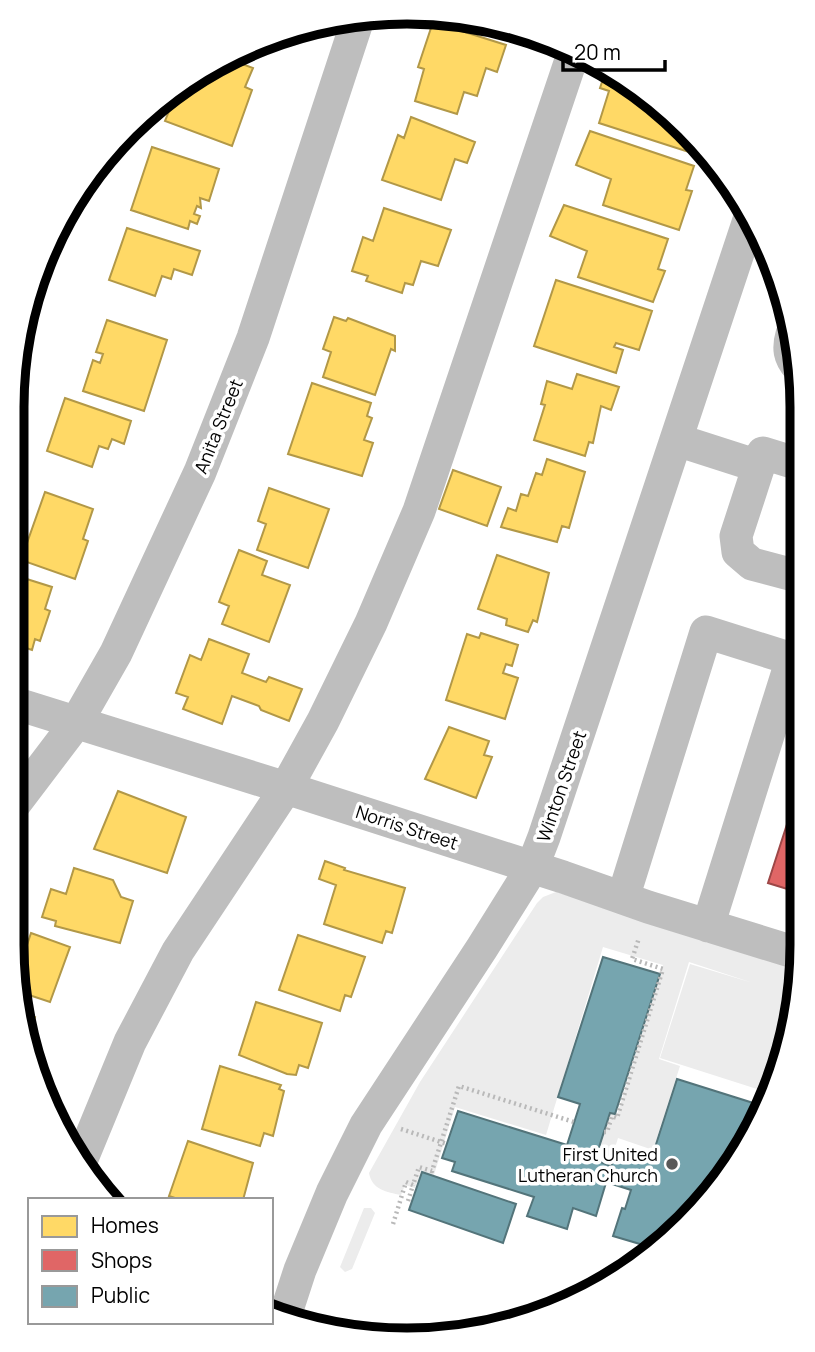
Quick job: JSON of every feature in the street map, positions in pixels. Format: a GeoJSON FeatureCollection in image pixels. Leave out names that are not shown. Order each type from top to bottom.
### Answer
{"type":"FeatureCollection","features":[{"type":"Feature","properties":{"kind":"street","name":"Anita Street"},"geometry":{"type":"LineString","coordinates":[[25,790],[76,723],[116,653],[200,472],[253,338],[355,28]]}},
{"type":"Feature","properties":{"kind":"street"},"geometry":{"type":"LineString","coordinates":[[85,1151],[130,1042],[178,951],[286,788],[323,721],[371,623],[419,511],[571,61]]}},
{"type":"Feature","properties":{"kind":"street","name":"Winton Street"},"geometry":{"type":"LineString","coordinates":[[288,1308],[300,1270],[332,1193],[366,1125],[532,868],[746,229]]}},
{"type":"Feature","properties":{"kind":"street"},"geometry":{"type":"LineString","coordinates":[[677,440],[758,466]]}},
{"type":"Feature","properties":{"kind":"street"},"geometry":{"type":"LineString","coordinates":[[790,461],[763,453],[736,536],[738,552],[752,564],[790,575]]}},
{"type":"Feature","properties":{"kind":"street"},"geometry":{"type":"LineString","coordinates":[[623,898],[705,632],[790,658]]}},
{"type":"Feature","properties":{"kind":"street"},"geometry":{"type":"LineString","coordinates":[[708,926],[790,665]]}},
{"type":"Feature","properties":{"kind":"street","name":"Norris Street"},"geometry":{"type":"LineString","coordinates":[[25,707],[790,951]]}},
{"type":"Feature","properties":{"kind":"path"},"geometry":{"type":"LineString","coordinates":[[604,1132],[607,1132],[612,1116],[617,1118],[663,969],[632,959]]}},
{"type":"Feature","properties":{"kind":"path"},"geometry":{"type":"LineString","coordinates":[[408,1201],[419,1167],[432,1171],[458,1086],[574,1122]]}},
{"type":"Feature","properties":{"kind":"path"},"geometry":{"type":"LineString","coordinates":[[401,1129],[447,1144]]}},
{"type":"Feature","properties":{"kind":"path"},"geometry":{"type":"LineString","coordinates":[[393,1224],[406,1182],[413,1185]]}},
{"type":"Feature","properties":{"kind":"shaded area"},"geometry":{"type":"Polygon","coordinates":[[[556,892],[790,961],[783,1019],[761,1090],[660,1058],[690,964],[753,983],[689,962],[659,1059],[680,1066],[653,1150],[618,1138],[612,1157],[599,1152],[610,1114],[617,1115],[663,965],[603,947],[546,1135],[455,1107],[434,1175],[421,1171],[415,1188],[405,1185],[401,1195],[377,1187],[369,1173],[420,1082],[543,897],[556,892]]]}},
{"type":"Feature","properties":{"kind":"shaded area"},"geometry":{"type":"Polygon","coordinates":[[[364,1208],[371,1208],[375,1213],[352,1269],[345,1272],[340,1267],[364,1208]]]}},
{"type":"Feature","properties":{"kind":"building: Homes"},"geometry":{"type":"Polygon","coordinates":[[[432,25],[449,27],[506,45],[497,72],[486,68],[477,96],[464,92],[457,114],[415,101],[424,69],[418,67],[432,25]]]}},
{"type":"Feature","properties":{"kind":"building: Homes"},"geometry":{"type":"Polygon","coordinates":[[[238,64],[253,68],[245,87],[252,90],[232,146],[165,121],[169,111],[167,110],[195,89],[238,64]]]}},
{"type":"Feature","properties":{"kind":"building: Homes"},"geometry":{"type":"Polygon","coordinates":[[[603,79],[620,89],[660,120],[692,153],[599,123],[609,91],[600,88],[603,79]]]}},
{"type":"Feature","properties":{"kind":"building: Homes"},"geometry":{"type":"Polygon","coordinates":[[[411,117],[475,142],[467,163],[455,159],[441,200],[382,180],[398,135],[404,138],[411,117]]]}},
{"type":"Feature","properties":{"kind":"building: Homes"},"geometry":{"type":"Polygon","coordinates":[[[590,131],[694,166],[686,190],[692,191],[679,230],[603,205],[611,179],[576,165],[590,131]]]}},
{"type":"Feature","properties":{"kind":"building: Homes"},"geometry":{"type":"Polygon","coordinates":[[[152,147],[219,169],[209,201],[200,198],[201,208],[197,206],[194,214],[200,216],[197,224],[190,221],[188,229],[131,210],[152,147]]]}},
{"type":"Feature","properties":{"kind":"building: Homes"},"geometry":{"type":"Polygon","coordinates":[[[564,205],[668,239],[658,269],[665,271],[653,302],[578,277],[587,251],[550,236],[564,205]]]}},
{"type":"Feature","properties":{"kind":"building: Homes"},"geometry":{"type":"Polygon","coordinates":[[[384,208],[451,230],[438,266],[421,261],[413,285],[405,283],[402,293],[366,281],[368,276],[352,271],[363,237],[373,241],[384,208]]]}},
{"type":"Feature","properties":{"kind":"building: Homes"},"geometry":{"type":"Polygon","coordinates":[[[127,228],[200,251],[192,275],[174,269],[171,279],[162,276],[155,296],[109,280],[127,228]]]}},
{"type":"Feature","properties":{"kind":"building: Homes"},"geometry":{"type":"Polygon","coordinates":[[[556,280],[652,311],[639,350],[616,343],[614,347],[623,350],[616,373],[534,346],[556,280]]]}},
{"type":"Feature","properties":{"kind":"building: Homes"},"geometry":{"type":"Polygon","coordinates":[[[334,317],[346,321],[348,318],[395,336],[395,351],[391,349],[375,395],[323,377],[331,352],[323,349],[334,317]]]}},
{"type":"Feature","properties":{"kind":"building: Homes"},"geometry":{"type":"Polygon","coordinates":[[[107,320],[167,340],[144,411],[83,391],[93,360],[100,363],[103,354],[96,352],[107,320]]]}},
{"type":"Feature","properties":{"kind":"building: Homes"},"geometry":{"type":"Polygon","coordinates":[[[577,374],[619,387],[611,410],[601,406],[593,443],[589,442],[585,456],[534,440],[545,405],[541,404],[547,381],[572,389],[577,374]]]}},
{"type":"Feature","properties":{"kind":"building: Homes"},"geometry":{"type":"Polygon","coordinates":[[[312,383],[371,403],[367,416],[372,418],[364,440],[373,443],[362,476],[288,454],[312,383]]]}},
{"type":"Feature","properties":{"kind":"building: Homes"},"geometry":{"type":"Polygon","coordinates":[[[65,398],[131,421],[124,444],[112,439],[108,449],[99,446],[92,467],[47,451],[65,398]]]}},
{"type":"Feature","properties":{"kind":"building: Homes"},"geometry":{"type":"Polygon","coordinates":[[[547,459],[585,472],[569,528],[562,526],[557,542],[501,527],[508,508],[516,511],[521,494],[528,496],[536,473],[542,475],[547,459]]]}},
{"type":"Feature","properties":{"kind":"building: Homes"},"geometry":{"type":"Polygon","coordinates":[[[453,470],[501,487],[487,526],[439,509],[453,470]]]}},
{"type":"Feature","properties":{"kind":"building: Homes"},"geometry":{"type":"Polygon","coordinates":[[[269,488],[329,509],[308,568],[257,550],[266,524],[258,521],[269,488]]]}},
{"type":"Feature","properties":{"kind":"building: Homes"},"geometry":{"type":"Polygon","coordinates":[[[45,492],[93,509],[83,539],[88,541],[75,579],[25,561],[25,549],[45,492]]]}},
{"type":"Feature","properties":{"kind":"building: Homes"},"geometry":{"type":"Polygon","coordinates":[[[239,550],[267,561],[262,575],[290,585],[269,642],[222,624],[229,606],[219,602],[239,550]]]}},
{"type":"Feature","properties":{"kind":"building: Homes"},"geometry":{"type":"Polygon","coordinates":[[[497,555],[549,573],[537,622],[533,620],[528,632],[506,625],[507,619],[478,609],[497,555]]]}},
{"type":"Feature","properties":{"kind":"building: Homes"},"geometry":{"type":"Polygon","coordinates":[[[25,578],[52,587],[45,609],[50,611],[40,641],[35,639],[32,650],[25,648],[25,578]]]}},
{"type":"Feature","properties":{"kind":"building: Homes"},"geometry":{"type":"Polygon","coordinates":[[[481,633],[518,645],[512,666],[506,664],[503,673],[518,678],[505,719],[446,700],[467,634],[479,638],[481,633]]]}},
{"type":"Feature","properties":{"kind":"building: Homes"},"geometry":{"type":"Polygon","coordinates":[[[209,639],[249,654],[242,673],[266,682],[269,677],[302,689],[289,721],[232,696],[222,724],[183,709],[188,697],[176,693],[190,655],[201,660],[209,639]]]}},
{"type":"Feature","properties":{"kind":"building: Homes"},"geometry":{"type":"Polygon","coordinates":[[[449,727],[489,741],[484,755],[492,757],[476,798],[425,779],[449,727]]]}},
{"type":"Feature","properties":{"kind":"building: Homes"},"geometry":{"type":"Polygon","coordinates":[[[118,791],[186,817],[167,873],[94,849],[118,791]]]}},
{"type":"Feature","properties":{"kind":"building: Homes"},"geometry":{"type":"Polygon","coordinates":[[[325,861],[345,868],[344,870],[405,888],[392,933],[386,931],[382,943],[324,924],[336,885],[319,879],[325,861]]]}},
{"type":"Feature","properties":{"kind":"building: Homes"},"geometry":{"type":"Polygon","coordinates":[[[74,868],[113,880],[121,897],[133,901],[120,943],[55,926],[56,921],[42,917],[51,889],[66,894],[74,868]]]}},
{"type":"Feature","properties":{"kind":"building: Homes"},"geometry":{"type":"Polygon","coordinates":[[[31,933],[70,947],[50,1002],[28,995],[25,951],[31,933]]]}},
{"type":"Feature","properties":{"kind":"building: Homes"},"geometry":{"type":"Polygon","coordinates":[[[298,935],[365,957],[351,997],[345,995],[340,1011],[279,990],[298,935]]]}},
{"type":"Feature","properties":{"kind":"building: Homes"},"geometry":{"type":"Polygon","coordinates":[[[256,1002],[322,1023],[308,1068],[299,1065],[296,1075],[287,1074],[239,1055],[256,1002]]]}},
{"type":"Feature","properties":{"kind":"building: Homes"},"geometry":{"type":"Polygon","coordinates":[[[220,1066],[281,1085],[279,1089],[284,1091],[273,1136],[264,1133],[260,1146],[202,1129],[220,1066]]]}},
{"type":"Feature","properties":{"kind":"building: Homes"},"geometry":{"type":"Polygon","coordinates":[[[188,1141],[253,1163],[244,1198],[169,1196],[188,1141]]]}},
{"type":"Feature","properties":{"kind":"building: Shops"},"geometry":{"type":"Polygon","coordinates":[[[790,815],[790,890],[768,883],[790,815]]]}},
{"type":"Feature","properties":{"kind":"building: Public"},"geometry":{"type":"Polygon","coordinates":[[[603,957],[660,974],[615,1114],[610,1113],[595,1160],[611,1166],[596,1216],[573,1208],[567,1229],[527,1216],[534,1197],[452,1171],[455,1162],[442,1158],[458,1111],[567,1145],[580,1104],[558,1097],[603,957]]]}},
{"type":"Feature","properties":{"kind":"building: Public","name":"First United Lutheran Church"},"geometry":{"type":"Polygon","coordinates":[[[677,1079],[755,1104],[739,1136],[711,1178],[678,1215],[644,1245],[613,1236],[631,1190],[606,1182],[617,1149],[643,1157],[642,1160],[650,1163],[677,1079]]]}},
{"type":"Feature","properties":{"kind":"building: Public"},"geometry":{"type":"Polygon","coordinates":[[[422,1172],[516,1204],[503,1243],[409,1210],[422,1172]]]}},
{"type":"Feature","properties":{"kind":"place","name":"First United Lutheran Church"},"geometry":{"type":"Point","coordinates":[672,1164]}}]}
